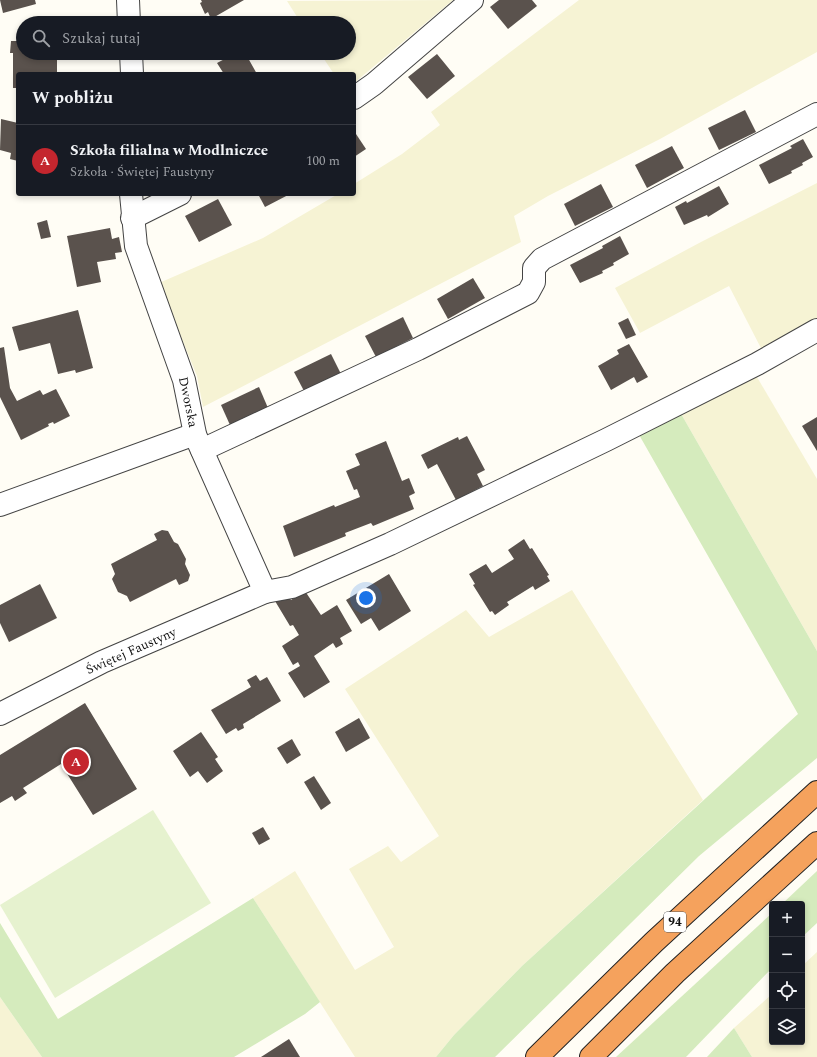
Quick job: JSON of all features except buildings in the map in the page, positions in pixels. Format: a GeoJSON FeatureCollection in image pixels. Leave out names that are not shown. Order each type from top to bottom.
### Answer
{"type":"FeatureCollection","features":[{"type":"Feature","properties":{"kind":"highway","name":"94"},"geometry":{"type":"LineString","coordinates":[[537,1057],[654,942],[817,792]]}},
{"type":"Feature","properties":{"kind":"highway"},"geometry":{"type":"LineString","coordinates":[[591,1057],[676,973],[817,843]]}},
{"type":"Feature","properties":{"kind":"street"},"geometry":{"type":"LineString","coordinates":[[128,0],[129,16]]}},
{"type":"Feature","properties":{"kind":"street"},"geometry":{"type":"LineString","coordinates":[[356,97],[374,84],[472,0]]}},
{"type":"Feature","properties":{"kind":"street"},"geometry":{"type":"LineString","coordinates":[[131,60],[132,72]]}},
{"type":"Feature","properties":{"kind":"street"},"geometry":{"type":"LineString","coordinates":[[265,592],[198,442],[418,349],[528,293],[534,282],[534,268],[542,259],[817,114]]}},
{"type":"Feature","properties":{"kind":"street","name":"Dworska"},"geometry":{"type":"LineString","coordinates":[[0,504],[198,442],[184,380],[136,246],[132,218],[131,196]]}},
{"type":"Feature","properties":{"kind":"street"},"geometry":{"type":"LineString","coordinates":[[132,218],[176,196]]}},
{"type":"Feature","properties":{"kind":"street","name":"Świętej Faustyny"},"geometry":{"type":"LineString","coordinates":[[0,714],[102,662],[265,592],[292,587],[390,544],[606,440],[757,364],[817,330]]}},
{"type":"Feature","properties":{"kind":"shaded area"},"geometry":{"type":"Polygon","coordinates":[[[453,0],[356,81],[356,72],[333,72],[325,60],[356,60],[356,16],[297,16],[287,1],[453,0]]]}},
{"type":"Feature","properties":{"kind":"shaded area"},"geometry":{"type":"Polygon","coordinates":[[[579,0],[817,0],[817,52],[660,139],[548,196],[514,216],[521,242],[203,407],[197,376],[159,283],[263,238],[335,196],[356,196],[356,183],[402,154],[440,125],[431,112],[579,0]]]}},
{"type":"Feature","properties":{"kind":"shaded area"},"geometry":{"type":"Polygon","coordinates":[[[817,183],[817,322],[764,354],[729,286],[640,333],[615,288],[817,183]]]}},
{"type":"Feature","properties":{"kind":"shaded area"},"geometry":{"type":"Polygon","coordinates":[[[754,372],[817,479],[817,651],[680,412],[754,372]]]}},
{"type":"Feature","properties":{"kind":"shaded area"},"geometry":{"type":"Polygon","coordinates":[[[572,590],[703,800],[522,966],[454,1035],[436,1057],[355,1057],[253,898],[295,871],[355,970],[394,947],[349,869],[388,846],[401,862],[439,836],[345,689],[466,610],[489,637],[572,590]]]}},
{"type":"Feature","properties":{"kind":"shaded area"},"geometry":{"type":"Polygon","coordinates":[[[817,952],[817,1057],[752,1057],[734,1028],[769,997],[769,1045],[805,1045],[805,963],[817,952]]]}},
{"type":"Feature","properties":{"kind":"shaded area"},"geometry":{"type":"Polygon","coordinates":[[[0,997],[42,1057],[0,1057],[0,997]]]}},
{"type":"Feature","properties":{"kind":"green space"},"geometry":{"type":"Polygon","coordinates":[[[680,412],[817,651],[817,758],[699,856],[495,1057],[436,1057],[454,1035],[522,966],[798,714],[638,433],[680,412]]]}},
{"type":"Feature","properties":{"kind":"green space"},"geometry":{"type":"Polygon","coordinates":[[[153,810],[211,903],[55,998],[0,905],[153,810]]]}},
{"type":"Feature","properties":{"kind":"green space"},"geometry":{"type":"Polygon","coordinates":[[[817,871],[817,923],[805,934],[805,901],[785,901],[817,871]]]}},
{"type":"Feature","properties":{"kind":"green space"},"geometry":{"type":"Polygon","coordinates":[[[253,898],[320,1002],[305,1014],[234,1057],[42,1057],[0,997],[0,923],[58,1019],[253,898]]]}},
{"type":"Feature","properties":{"kind":"green space"},"geometry":{"type":"Polygon","coordinates":[[[769,916],[769,971],[686,1057],[616,1057],[769,916]]]}},
{"type":"Feature","properties":{"kind":"green space"},"geometry":{"type":"Polygon","coordinates":[[[734,1028],[752,1057],[707,1057],[734,1028]]]}},
{"type":"Feature","properties":{"kind":"place","name":"Szkoła filialna w Modlniczce"},"geometry":{"type":"Point","coordinates":[76,762]}}]}
